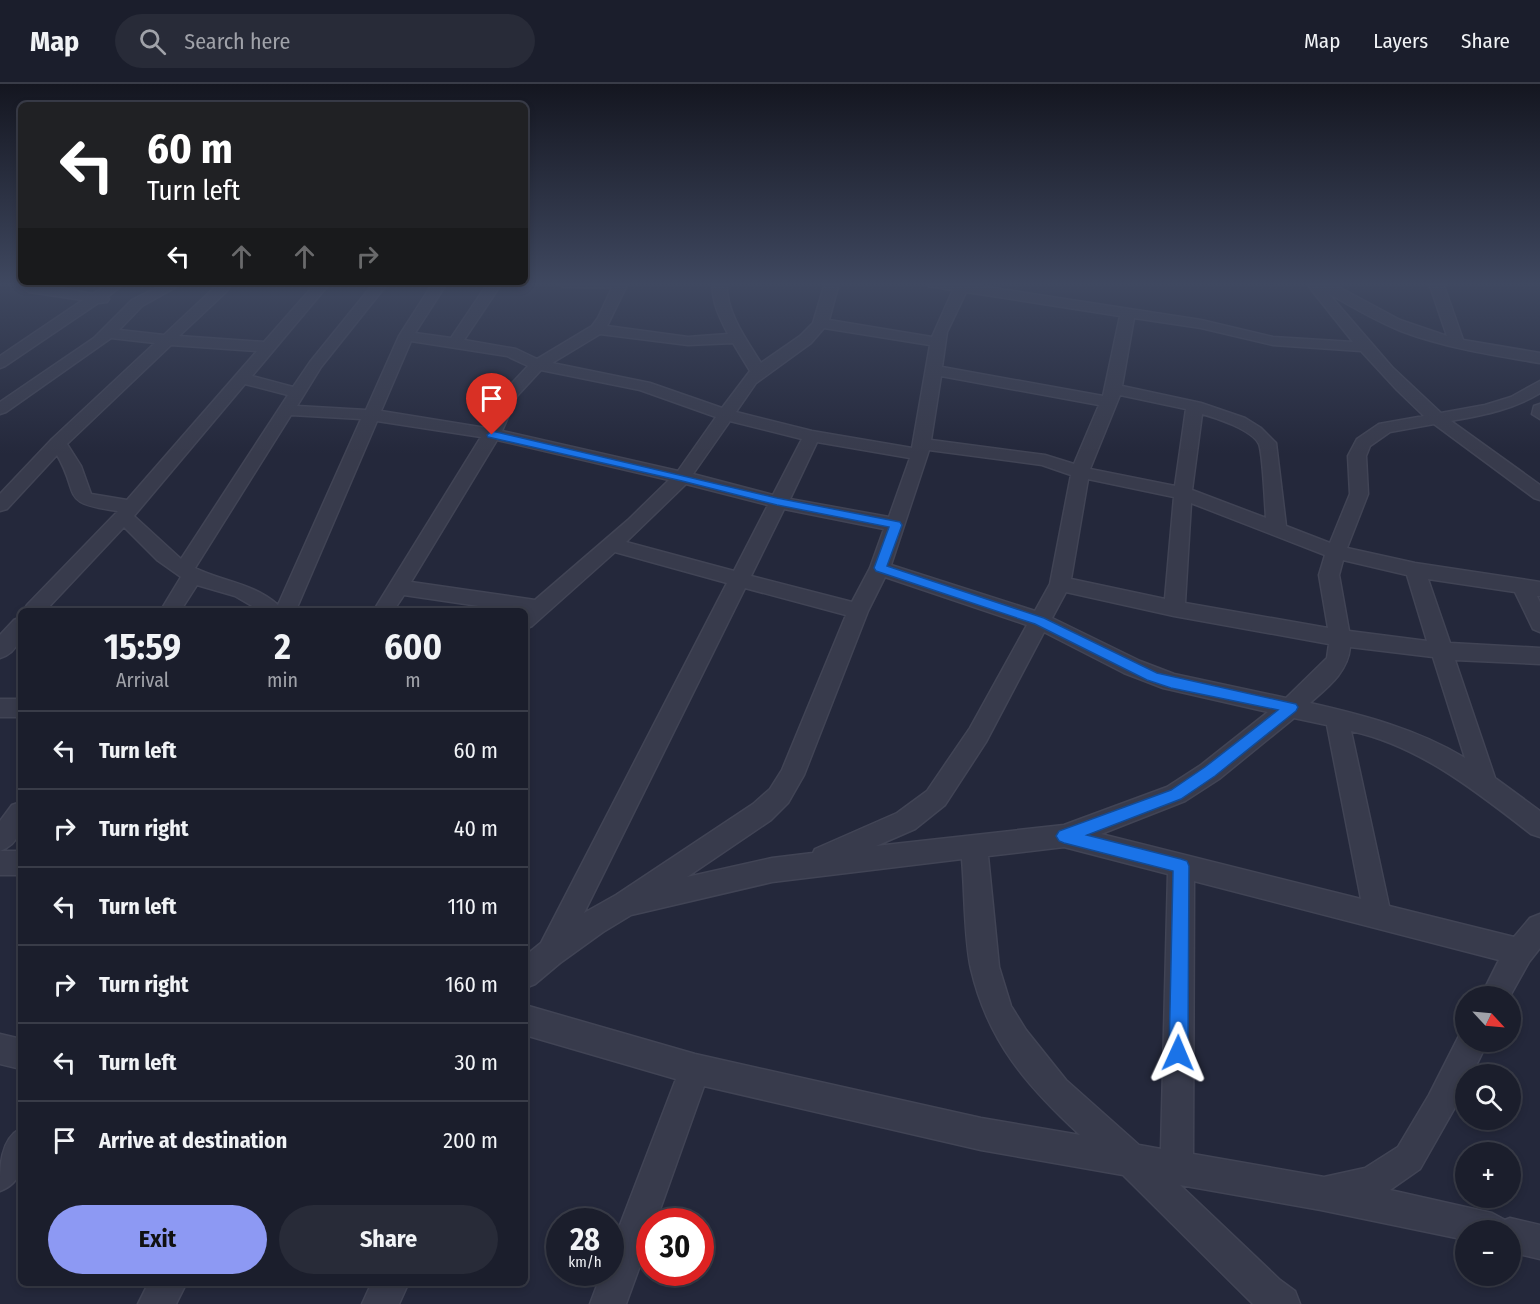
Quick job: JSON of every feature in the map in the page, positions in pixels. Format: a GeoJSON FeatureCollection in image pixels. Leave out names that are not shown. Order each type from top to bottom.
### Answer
{"type":"FeatureCollection","features":[{"type":"Feature","properties":{"kind":"street"},"geometry":{"type":"LineString","coordinates":[[0,363],[34,340]]}},
{"type":"Feature","properties":{"kind":"street"},"geometry":{"type":"LineString","coordinates":[[0,409],[100,340]]}},
{"type":"Feature","properties":{"kind":"street"},"geometry":{"type":"LineString","coordinates":[[0,505],[58,443],[168,340],[266,348]]}},
{"type":"Feature","properties":{"kind":"street"},"geometry":{"type":"LineString","coordinates":[[36,608],[128,511],[273,340]]}},
{"type":"Feature","properties":{"kind":"street"},"geometry":{"type":"LineString","coordinates":[[172,608],[189,572],[286,410],[315,365],[335,340]]}},
{"type":"Feature","properties":{"kind":"street"},"geometry":{"type":"LineString","coordinates":[[287,608],[404,340]]}},
{"type":"Feature","properties":{"kind":"street"},"geometry":{"type":"LineString","coordinates":[[430,340],[511,352],[538,364],[644,386],[726,415],[812,436],[921,450],[1045,460],[1080,472],[1183,494],[1335,552],[1415,570],[1531,588],[1540,624]]}},
{"type":"Feature","properties":{"kind":"street"},"geometry":{"type":"LineString","coordinates":[[455,344],[458,340]]}},
{"type":"Feature","properties":{"kind":"street"},"geometry":{"type":"LineString","coordinates":[[385,608],[492,435],[510,394],[538,364],[579,340]]}},
{"type":"Feature","properties":{"kind":"street"},"geometry":{"type":"LineString","coordinates":[[680,340],[706,340]]}},
{"type":"Feature","properties":{"kind":"street"},"geometry":{"type":"LineString","coordinates":[[741,340],[758,371]]}},
{"type":"Feature","properties":{"kind":"street"},"geometry":{"type":"LineString","coordinates":[[532,614],[611,545],[682,477],[736,398],[758,371],[804,340]]}},
{"type":"Feature","properties":{"kind":"street"},"geometry":{"type":"LineString","coordinates":[[528,971],[593,923],[626,904],[762,812],[779,796],[792,775],[858,611],[880,568],[921,450],[938,342],[925,340]]}},
{"type":"Feature","properties":{"kind":"street"},"geometry":{"type":"LineString","coordinates":[[803,866],[906,821],[936,798],[978,735],[1060,584],[1080,472],[1111,395],[1122,340]]}},
{"type":"Feature","properties":{"kind":"street"},"geometry":{"type":"LineString","coordinates":[[1268,340],[1365,347]]}},
{"type":"Feature","properties":{"kind":"street"},"geometry":{"type":"LineString","coordinates":[[1359,340],[1438,418],[1540,494]]}},
{"type":"Feature","properties":{"kind":"street"},"geometry":{"type":"LineString","coordinates":[[1449,340],[1540,358]]}},
{"type":"Feature","properties":{"kind":"street"},"geometry":{"type":"LineString","coordinates":[[933,370],[1195,406],[1250,427],[1267,443],[1277,530]]}},
{"type":"Feature","properties":{"kind":"street"},"geometry":{"type":"LineString","coordinates":[[0,375],[20,395]]}},
{"type":"Feature","properties":{"kind":"street"},"geometry":{"type":"LineString","coordinates":[[240,378],[297,393]]}},
{"type":"Feature","properties":{"kind":"street"},"geometry":{"type":"LineString","coordinates":[[626,904],[772,870],[1064,836],[1176,794],[1210,772],[1291,707],[1328,673],[1338,660],[1340,638],[1329,575],[1335,552],[1359,494],[1358,456],[1363,443],[1385,428],[1488,409],[1516,400],[1540,386]]}},
{"type":"Feature","properties":{"kind":"street"},"geometry":{"type":"LineString","coordinates":[[1174,609],[1183,494],[1195,406]]}},
{"type":"Feature","properties":{"kind":"street"},"geometry":{"type":"LineString","coordinates":[[286,410],[372,415],[492,435],[682,477],[777,502],[896,525]]}},
{"type":"Feature","properties":{"kind":"street"},"geometry":{"type":"LineString","coordinates":[[550,953],[812,436]]}},
{"type":"Feature","properties":{"kind":"street"},"geometry":{"type":"LineString","coordinates":[[58,443],[72,466],[80,492],[85,498],[128,511],[161,554],[189,572],[248,591],[269,608]]}},
{"type":"Feature","properties":{"kind":"street"},"geometry":{"type":"LineString","coordinates":[[611,545],[858,611]]}},
{"type":"Feature","properties":{"kind":"street"},"geometry":{"type":"LineString","coordinates":[[880,568],[1040,621],[1152,676],[1372,726],[1443,757],[1485,784],[1540,826]]}},
{"type":"Feature","properties":{"kind":"street"},"geometry":{"type":"LineString","coordinates":[[1415,570],[1485,784]]}},
{"type":"Feature","properties":{"kind":"street"},"geometry":{"type":"LineString","coordinates":[[1060,584],[1174,609],[1340,638],[1443,650],[1540,656]]}},
{"type":"Feature","properties":{"kind":"street"},"geometry":{"type":"LineString","coordinates":[[399,587],[502,608]]}},
{"type":"Feature","properties":{"kind":"street"},"geometry":{"type":"LineString","coordinates":[[0,650],[18,629]]}},
{"type":"Feature","properties":{"kind":"street"},"geometry":{"type":"LineString","coordinates":[[0,708],[18,708]]}},
{"type":"Feature","properties":{"kind":"street"},"geometry":{"type":"LineString","coordinates":[[1337,717],[1378,917]]}},
{"type":"Feature","properties":{"kind":"street"},"geometry":{"type":"LineString","coordinates":[[0,840],[18,817]]}},
{"type":"Feature","properties":{"kind":"street"},"geometry":{"type":"LineString","coordinates":[[1064,836],[1519,952]]}},
{"type":"Feature","properties":{"kind":"street"},"geometry":{"type":"LineString","coordinates":[[974,848],[985,967],[998,1012],[1015,1041],[1055,1090],[1132,1161],[1267,1293],[1282,1304]]}},
{"type":"Feature","properties":{"kind":"street"},"geometry":{"type":"LineString","coordinates":[[0,863],[18,863]]}},
{"type":"Feature","properties":{"kind":"street"},"geometry":{"type":"LineString","coordinates":[[1177,1170],[1181,866]]}},
{"type":"Feature","properties":{"kind":"street"},"geometry":{"type":"LineString","coordinates":[[1500,986],[1519,952],[1540,927]]}},
{"type":"Feature","properties":{"kind":"street"},"geometry":{"type":"LineString","coordinates":[[528,1023],[695,1069],[981,1134],[1177,1170],[1321,1193],[1455,1220]]}},
{"type":"Feature","properties":{"kind":"street"},"geometry":{"type":"LineString","coordinates":[[0,1049],[18,1053]]}},
{"type":"Feature","properties":{"kind":"street"},"geometry":{"type":"LineString","coordinates":[[1321,1193],[1371,1183],[1409,1158],[1440,1106],[1467,1052]]}},
{"type":"Feature","properties":{"kind":"street"},"geometry":{"type":"LineString","coordinates":[[609,1304],[695,1069]]}},
{"type":"Feature","properties":{"kind":"street"},"geometry":{"type":"LineString","coordinates":[[0,1143],[18,1137]]}},
{"type":"Feature","properties":{"kind":"street"},"geometry":{"type":"LineString","coordinates":[[0,1175],[18,1148]]}},
{"type":"Feature","properties":{"kind":"street"},"geometry":{"type":"LineString","coordinates":[[1521,1238],[1540,1242]]}},
{"type":"Feature","properties":{"kind":"street"},"geometry":{"type":"LineString","coordinates":[[156,1304],[167,1286]]}},
{"type":"Feature","properties":{"kind":"street"},"geometry":{"type":"LineString","coordinates":[[381,1304],[390,1286]]}},
{"type":"Feature","properties":{"kind":"route"},"geometry":{"type":"LineString","coordinates":[[492,435],[682,477],[777,502],[896,525],[880,568],[1040,621],[1152,676],[1291,707],[1210,772],[1176,794],[1064,836],[1181,866],[1178,1053]]}}]}
